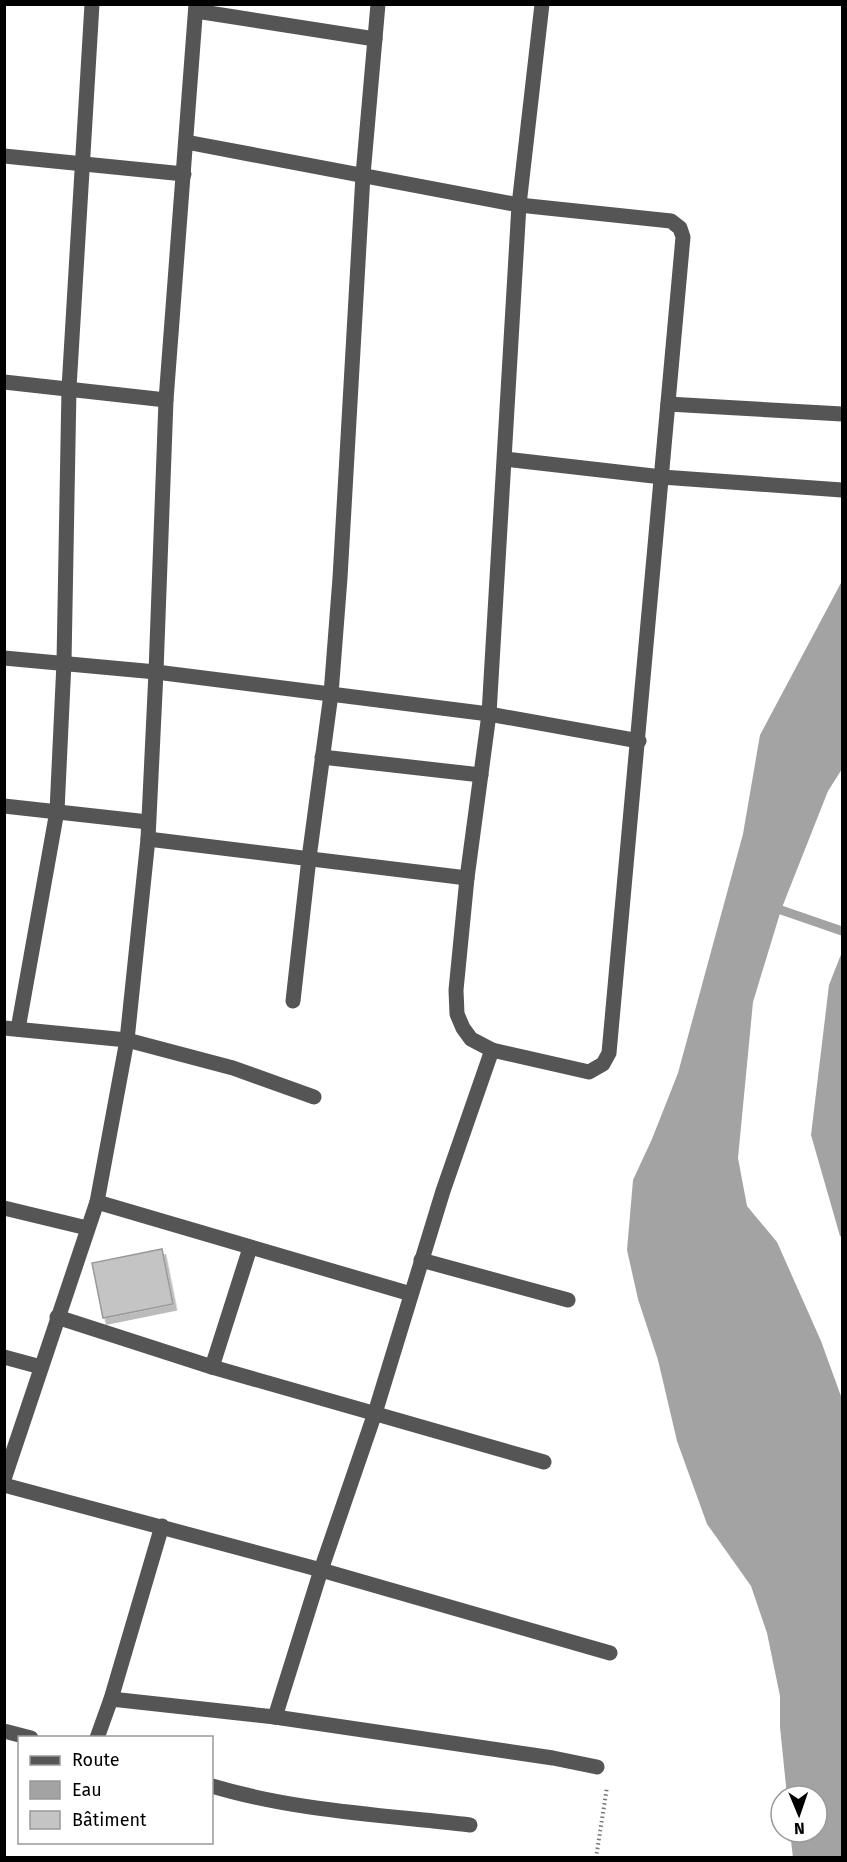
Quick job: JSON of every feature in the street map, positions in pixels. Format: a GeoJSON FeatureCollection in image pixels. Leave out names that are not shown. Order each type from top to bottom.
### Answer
{"type":"FeatureCollection","features":[{"type":"Feature","properties":{"kind":"street"},"geometry":{"type":"LineString","coordinates":[[92,4],[69,388],[64,662],[57,811],[11,1028],[127,1040],[233,1068],[314,1097]]}},
{"type":"Feature","properties":{"kind":"street"},"geometry":{"type":"LineString","coordinates":[[293,1001],[331,694],[340,578],[363,175],[378,4]]}},
{"type":"Feature","properties":{"kind":"street"},"geometry":{"type":"LineString","coordinates":[[186,142],[519,205],[671,221],[680,228],[683,237],[609,1053],[603,1064],[589,1072],[492,1050],[471,1039],[457,1014],[456,990],[467,878],[489,714],[519,205],[542,4]]}},
{"type":"Feature","properties":{"kind":"street"},"geometry":{"type":"LineString","coordinates":[[4,1479],[97,1202],[127,1040],[148,839],[166,400],[196,8],[375,39]]}},
{"type":"Feature","properties":{"kind":"street"},"geometry":{"type":"LineString","coordinates":[[4,156],[184,174]]}},
{"type":"Feature","properties":{"kind":"street"},"geometry":{"type":"LineString","coordinates":[[4,382],[166,400]]}},
{"type":"Feature","properties":{"kind":"street"},"geometry":{"type":"LineString","coordinates":[[668,404],[843,414]]}},
{"type":"Feature","properties":{"kind":"street"},"geometry":{"type":"LineString","coordinates":[[505,459],[662,477],[843,490]]}},
{"type":"Feature","properties":{"kind":"street"},"geometry":{"type":"LineString","coordinates":[[4,658],[156,672],[489,714],[639,741]]}},
{"type":"Feature","properties":{"kind":"street"},"geometry":{"type":"LineString","coordinates":[[322,757],[481,775]]}},
{"type":"Feature","properties":{"kind":"street"},"geometry":{"type":"LineString","coordinates":[[4,806],[148,822]]}},
{"type":"Feature","properties":{"kind":"street"},"geometry":{"type":"LineString","coordinates":[[148,839],[467,878]]}},
{"type":"Feature","properties":{"kind":"street"},"geometry":{"type":"LineString","coordinates":[[275,1717],[492,1050]]}},
{"type":"Feature","properties":{"kind":"street"},"geometry":{"type":"LineString","coordinates":[[97,1202],[411,1294]]}},
{"type":"Feature","properties":{"kind":"street"},"geometry":{"type":"LineString","coordinates":[[4,1208],[87,1228]]}},
{"type":"Feature","properties":{"kind":"street"},"geometry":{"type":"LineString","coordinates":[[212,1367],[250,1248]]}},
{"type":"Feature","properties":{"kind":"street"},"geometry":{"type":"LineString","coordinates":[[422,1260],[568,1300]]}},
{"type":"Feature","properties":{"kind":"street"},"geometry":{"type":"LineString","coordinates":[[57,1317],[212,1367],[544,1462]]}},
{"type":"Feature","properties":{"kind":"street"},"geometry":{"type":"LineString","coordinates":[[4,1357],[41,1367]]}},
{"type":"Feature","properties":{"kind":"street"},"geometry":{"type":"LineString","coordinates":[[4,1485],[321,1570],[610,1653]]}},
{"type":"Feature","properties":{"kind":"street"},"geometry":{"type":"LineString","coordinates":[[97,1736],[111,1699],[162,1526]]}},
{"type":"Feature","properties":{"kind":"street"},"geometry":{"type":"LineString","coordinates":[[111,1699],[275,1717],[553,1758],[597,1767]]}},
{"type":"Feature","properties":{"kind":"street"},"geometry":{"type":"LineString","coordinates":[[4,1731],[26,1736]]}},
{"type":"Feature","properties":{"kind":"street"},"geometry":{"type":"LineString","coordinates":[[213,1786],[293,1804],[470,1825]]}},
{"type":"Feature","properties":{"kind":"path"},"geometry":{"type":"LineString","coordinates":[[596,1857],[607,1790],[606,1777],[597,1767]]}},
{"type":"Feature","properties":{"kind":"water"},"geometry":{"type":"Polygon","coordinates":[[[842,581],[842,769],[828,791],[781,910],[753,1002],[738,1158],[747,1206],[777,1242],[821,1341],[842,1399],[842,1857],[793,1858],[791,1844],[829,1844],[829,1784],[786,1784],[780,1727],[780,1696],[767,1633],[751,1586],[707,1524],[677,1441],[658,1360],[638,1299],[627,1250],[633,1180],[678,1073],[743,834],[760,735],[842,581]]]}},
{"type":"Feature","properties":{"kind":"water"},"geometry":{"type":"Polygon","coordinates":[[[842,952],[842,1237],[811,1135],[829,985],[842,952]]]}},
{"type":"Feature","properties":{"kind":"building"},"geometry":{"type":"Polygon","coordinates":[[[162,1249],[173,1304],[103,1318],[92,1263],[162,1249]]]}},
{"type":"Feature","properties":{"kind":"waterway"},"geometry":{"type":"LineString","coordinates":[[781,910],[842,931]]}}]}
